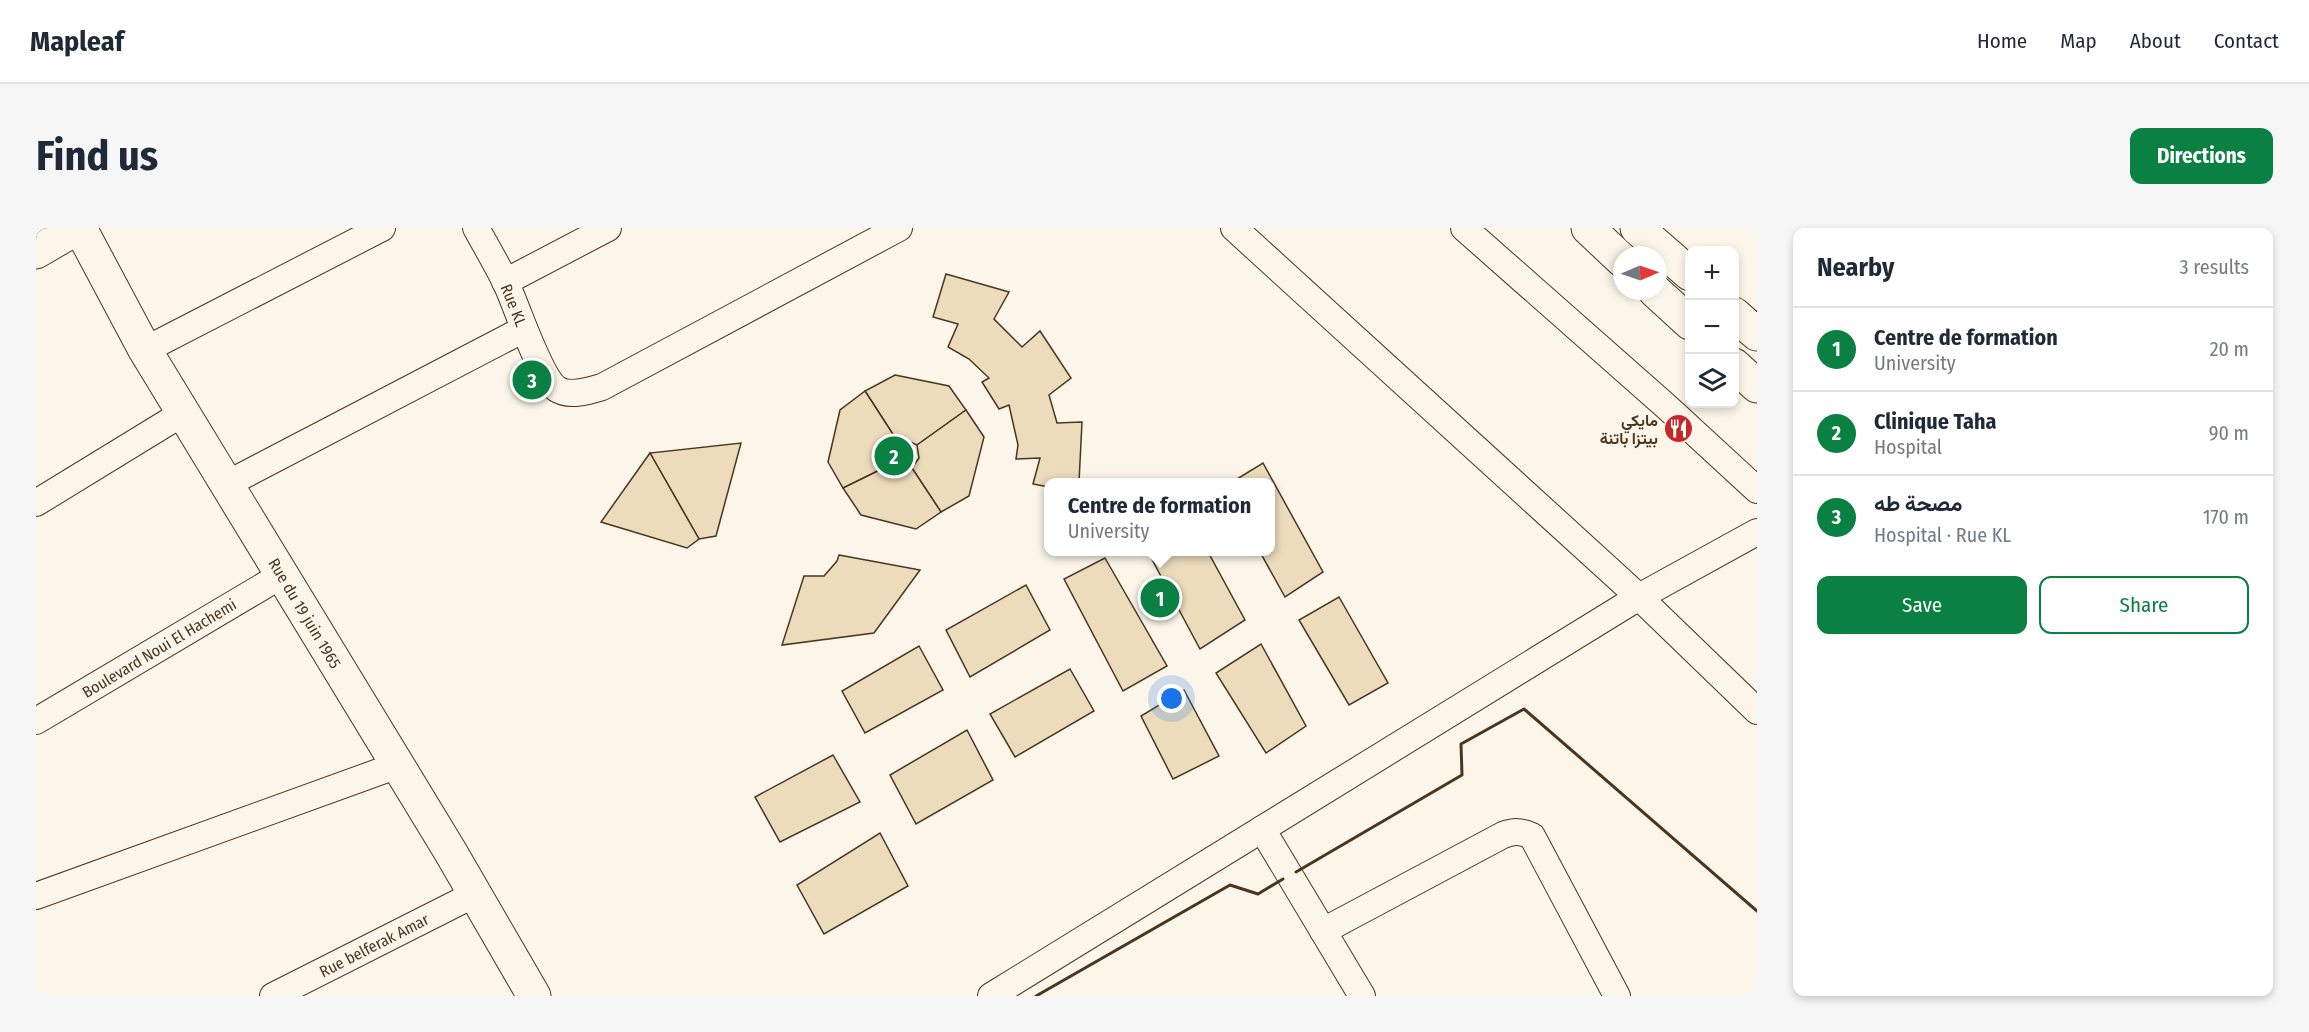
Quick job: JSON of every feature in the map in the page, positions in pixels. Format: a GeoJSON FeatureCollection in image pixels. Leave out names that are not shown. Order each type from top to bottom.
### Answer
{"type":"FeatureCollection","features":[{"type":"Feature","properties":{"kind":"main road"},"geometry":{"type":"LineString","coordinates":[[36,252],[78,228]]}},
{"type":"Feature","properties":{"kind":"main road","name":"Rue du 19 juin 1965"},"geometry":{"type":"LineString","coordinates":[[78,228],[145,350],[398,765],[534,996]]}},
{"type":"Feature","properties":{"kind":"main road"},"geometry":{"type":"LineString","coordinates":[[1588,228],[1613,252]]}},
{"type":"Feature","properties":{"kind":"main road"},"geometry":{"type":"LineString","coordinates":[[1637,228],[1685,270]]}},
{"type":"Feature","properties":{"kind":"main road"},"geometry":{"type":"LineString","coordinates":[[1665,300],[1685,319]]}},
{"type":"Feature","properties":{"kind":"main road"},"geometry":{"type":"LineString","coordinates":[[1739,318],[1757,334]]}},
{"type":"Feature","properties":{"kind":"main road"},"geometry":{"type":"LineString","coordinates":[[1739,370],[1757,386]]}},
{"type":"Feature","properties":{"kind":"street"},"geometry":{"type":"LineString","coordinates":[[145,350],[382,228]]}},
{"type":"Feature","properties":{"kind":"street","name":"Rue KL"},"geometry":{"type":"LineString","coordinates":[[476,228],[505,282],[550,383],[559,390],[568,392],[590,391],[602,387],[899,228]]}},
{"type":"Feature","properties":{"kind":"street"},"geometry":{"type":"LineString","coordinates":[[505,282],[608,228]]}},
{"type":"Feature","properties":{"kind":"street"},"geometry":{"type":"LineString","coordinates":[[1234,228],[1639,597],[1757,711]]}},
{"type":"Feature","properties":{"kind":"street"},"geometry":{"type":"LineString","coordinates":[[1464,228],[1668,408],[1757,490]]}},
{"type":"Feature","properties":{"kind":"street"},"geometry":{"type":"LineString","coordinates":[[227,484],[524,329]]}},
{"type":"Feature","properties":{"kind":"street"},"geometry":{"type":"LineString","coordinates":[[36,503],[183,413]]}},
{"type":"Feature","properties":{"kind":"street"},"geometry":{"type":"LineString","coordinates":[[990,996],[1639,597],[1757,532]]}},
{"type":"Feature","properties":{"kind":"street","name":"Boulevard Noui El Hachemi"},"geometry":{"type":"LineString","coordinates":[[36,721],[282,575]]}},
{"type":"Feature","properties":{"kind":"street"},"geometry":{"type":"LineString","coordinates":[[36,896],[398,765]]}},
{"type":"Feature","properties":{"kind":"street"},"geometry":{"type":"LineString","coordinates":[[1262,829],[1362,996]]}},
{"type":"Feature","properties":{"kind":"street"},"geometry":{"type":"LineString","coordinates":[[1323,931],[1503,835],[1515,831],[1523,832],[1532,836],[1617,996]]}},
{"type":"Feature","properties":{"kind":"street","name":"Rue belferak Amar"},"geometry":{"type":"LineString","coordinates":[[273,996],[475,894]]}},
{"type":"Feature","properties":{"kind":"building"},"geometry":{"type":"Polygon","coordinates":[[[946,274],[1009,292],[994,319],[1022,347],[1040,331],[1071,378],[1049,395],[1057,423],[1082,422],[1079,478],[1044,478],[1044,486],[1033,484],[1040,458],[1016,459],[1018,445],[1009,405],[999,409],[982,382],[989,378],[969,359],[948,347],[958,324],[933,317],[946,274]]]}},
{"type":"Feature","properties":{"kind":"building"},"geometry":{"type":"Polygon","coordinates":[[[895,375],[949,386],[966,410],[917,445],[908,441],[898,442],[865,391],[895,375]]]}},
{"type":"Feature","properties":{"kind":"building"},"geometry":{"type":"Polygon","coordinates":[[[865,391],[898,442],[889,450],[892,464],[843,488],[828,462],[840,410],[865,391]]]}},
{"type":"Feature","properties":{"kind":"building"},"geometry":{"type":"Polygon","coordinates":[[[966,410],[984,437],[969,496],[941,512],[912,468],[919,458],[917,445],[966,410]]]}},
{"type":"Feature","properties":{"kind":"building"},"geometry":{"type":"Polygon","coordinates":[[[741,443],[716,536],[699,539],[650,453],[741,443]]]}},
{"type":"Feature","properties":{"kind":"building"},"geometry":{"type":"Polygon","coordinates":[[[650,453],[699,539],[687,548],[601,522],[650,453]]]}},
{"type":"Feature","properties":{"kind":"building"},"geometry":{"type":"Polygon","coordinates":[[[1263,463],[1271,478],[1239,478],[1263,463]]]}},
{"type":"Feature","properties":{"kind":"building"},"geometry":{"type":"Polygon","coordinates":[[[892,464],[896,469],[912,468],[941,512],[916,529],[861,515],[843,488],[892,464]]]}},
{"type":"Feature","properties":{"kind":"building"},"geometry":{"type":"Polygon","coordinates":[[[1275,485],[1323,572],[1285,597],[1262,556],[1275,556],[1275,485]]]}},
{"type":"Feature","properties":{"kind":"building"},"geometry":{"type":"Polygon","coordinates":[[[839,555],[920,570],[874,633],[782,645],[804,576],[824,576],[837,561],[839,555]]]}},
{"type":"Feature","properties":{"kind":"building"},"geometry":{"type":"Polygon","coordinates":[[[1150,556],[1210,556],[1245,620],[1200,649],[1150,556]]]}},
{"type":"Feature","properties":{"kind":"building"},"geometry":{"type":"Polygon","coordinates":[[[1105,558],[1167,666],[1123,691],[1064,579],[1105,558]]]}},
{"type":"Feature","properties":{"kind":"building"},"geometry":{"type":"Polygon","coordinates":[[[1026,585],[1050,630],[970,677],[946,630],[1026,585]]]}},
{"type":"Feature","properties":{"kind":"building"},"geometry":{"type":"Polygon","coordinates":[[[1339,597],[1388,683],[1349,705],[1299,620],[1339,597]]]}},
{"type":"Feature","properties":{"kind":"building"},"geometry":{"type":"Polygon","coordinates":[[[1261,644],[1306,726],[1266,753],[1216,673],[1261,644]]]}},
{"type":"Feature","properties":{"kind":"building"},"geometry":{"type":"Polygon","coordinates":[[[919,646],[943,690],[865,733],[842,691],[919,646]]]}},
{"type":"Feature","properties":{"kind":"building"},"geometry":{"type":"Polygon","coordinates":[[[1070,669],[1094,711],[1015,757],[990,714],[1070,669]]]}},
{"type":"Feature","properties":{"kind":"building"},"geometry":{"type":"Polygon","coordinates":[[[1184,690],[1219,756],[1173,779],[1141,716],[1184,690]]]}},
{"type":"Feature","properties":{"kind":"building"},"geometry":{"type":"Polygon","coordinates":[[[967,730],[993,780],[916,824],[890,775],[967,730]]]}},
{"type":"Feature","properties":{"kind":"building"},"geometry":{"type":"Polygon","coordinates":[[[833,755],[860,802],[780,842],[755,797],[833,755]]]}},
{"type":"Feature","properties":{"kind":"building"},"geometry":{"type":"Polygon","coordinates":[[[880,833],[908,886],[824,934],[797,885],[880,833]]]}},
{"type":"Feature","properties":{"kind":"wall"},"geometry":{"type":"LineString","coordinates":[[1296,872],[1462,775],[1461,744],[1524,709],[1757,911]]}},
{"type":"Feature","properties":{"kind":"wall"},"geometry":{"type":"LineString","coordinates":[[1036,996],[1230,885],[1258,894],[1283,879]]}},
{"type":"Feature","properties":{"kind":"place","name":"مصحة طه"},"geometry":{"type":"Point","coordinates":[532,380]}},
{"type":"Feature","properties":{"kind":"place","name":"مايكي بيتزا باتنة"},"geometry":{"type":"Point","coordinates":[1679,429]}},
{"type":"Feature","properties":{"kind":"place","name":"Clinique Taha"},"geometry":{"type":"Point","coordinates":[894,456]}},
{"type":"Feature","properties":{"kind":"place","name":"Centre de formation"},"geometry":{"type":"Point","coordinates":[1160,598]}}]}
